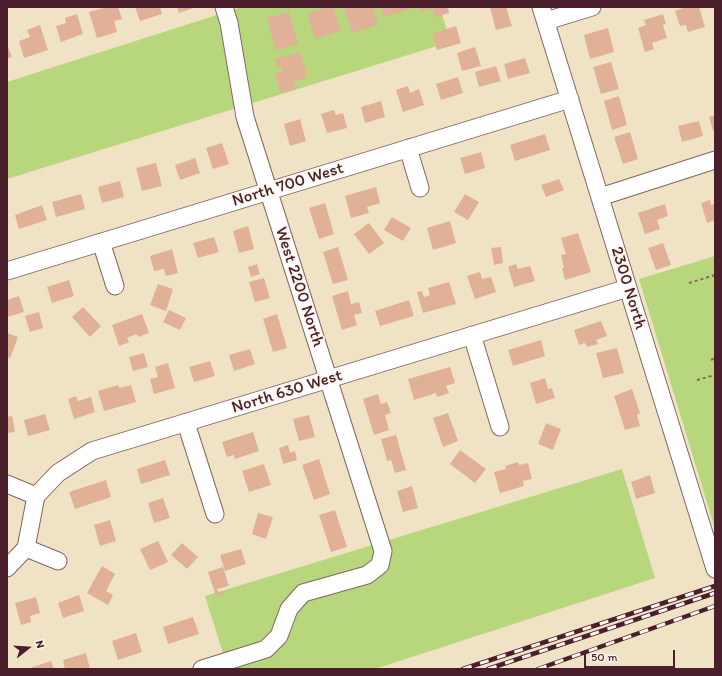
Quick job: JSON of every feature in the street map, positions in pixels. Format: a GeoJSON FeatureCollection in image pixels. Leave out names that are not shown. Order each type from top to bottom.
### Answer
{"type":"FeatureCollection","features":[{"type":"Feature","properties":{"kind":"street","name":"West 2200 North"},"geometry":{"type":"LineString","coordinates":[[202,669],[266,648],[279,636],[289,609],[303,593],[368,574],[380,565],[382,551],[245,117],[229,22],[224,7]]}},
{"type":"Feature","properties":{"kind":"street"},"geometry":{"type":"LineString","coordinates":[[544,14],[592,7]]}},
{"type":"Feature","properties":{"kind":"street","name":"2300 North"},"geometry":{"type":"LineString","coordinates":[[544,14],[715,569]]}},
{"type":"Feature","properties":{"kind":"street","name":"North 700 West"},"geometry":{"type":"LineString","coordinates":[[7,271],[570,99]]}},
{"type":"Feature","properties":{"kind":"street"},"geometry":{"type":"LineString","coordinates":[[408,148],[420,188]]}},
{"type":"Feature","properties":{"kind":"street"},"geometry":{"type":"LineString","coordinates":[[600,197],[715,160]]}},
{"type":"Feature","properties":{"kind":"street"},"geometry":{"type":"LineString","coordinates":[[102,242],[115,286]]}},
{"type":"Feature","properties":{"kind":"street","name":"North 630 West"},"geometry":{"type":"LineString","coordinates":[[36,496],[58,473],[92,451],[628,288]]}},
{"type":"Feature","properties":{"kind":"street"},"geometry":{"type":"LineString","coordinates":[[472,335],[500,427]]}},
{"type":"Feature","properties":{"kind":"street"},"geometry":{"type":"LineString","coordinates":[[186,423],[215,514]]}},
{"type":"Feature","properties":{"kind":"street"},"geometry":{"type":"LineString","coordinates":[[7,484],[36,496],[26,548],[7,568]]}},
{"type":"Feature","properties":{"kind":"street"},"geometry":{"type":"LineString","coordinates":[[26,548],[58,561]]}},
{"type":"Feature","properties":{"kind":"path"},"geometry":{"type":"LineString","coordinates":[[689,283],[715,275]]}},
{"type":"Feature","properties":{"kind":"path"},"geometry":{"type":"LineString","coordinates":[[711,360],[715,358]]}},
{"type":"Feature","properties":{"kind":"path"},"geometry":{"type":"LineString","coordinates":[[697,380],[715,375]]}},
{"type":"Feature","properties":{"kind":"green space"},"geometry":{"type":"Polygon","coordinates":[[[242,7],[440,7],[450,42],[7,179],[7,82],[242,7]]]}},
{"type":"Feature","properties":{"kind":"green space"},"geometry":{"type":"Polygon","coordinates":[[[715,256],[715,529],[639,279],[715,256]]]}},
{"type":"Feature","properties":{"kind":"green space"},"geometry":{"type":"Polygon","coordinates":[[[622,469],[655,578],[375,669],[228,669],[205,596],[622,469]]]}},
{"type":"Feature","properties":{"kind":"building"},"geometry":{"type":"Polygon","coordinates":[[[108,7],[118,7],[122,19],[114,21],[117,32],[97,38],[89,12],[108,7]]]}},
{"type":"Feature","properties":{"kind":"building"},"geometry":{"type":"Polygon","coordinates":[[[135,7],[160,7],[162,14],[140,21],[135,7]]]}},
{"type":"Feature","properties":{"kind":"building"},"geometry":{"type":"Polygon","coordinates":[[[177,7],[196,7],[179,13],[177,7]]]}},
{"type":"Feature","properties":{"kind":"building"},"geometry":{"type":"Polygon","coordinates":[[[328,7],[333,7],[341,30],[315,39],[307,14],[328,7]]]}},
{"type":"Feature","properties":{"kind":"building"},"geometry":{"type":"Polygon","coordinates":[[[344,7],[373,7],[378,25],[352,33],[344,7]]]}},
{"type":"Feature","properties":{"kind":"building"},"geometry":{"type":"Polygon","coordinates":[[[381,7],[409,7],[410,9],[384,17],[381,7]]]}},
{"type":"Feature","properties":{"kind":"building"},"geometry":{"type":"Polygon","coordinates":[[[419,7],[448,7],[449,13],[435,17],[432,8],[421,12],[419,7]]]}},
{"type":"Feature","properties":{"kind":"building"},"geometry":{"type":"Polygon","coordinates":[[[490,7],[506,7],[512,26],[496,30],[490,7]]]}},
{"type":"Feature","properties":{"kind":"building"},"geometry":{"type":"Polygon","coordinates":[[[686,7],[699,7],[705,27],[688,32],[686,25],[680,26],[675,11],[686,7]]]}},
{"type":"Feature","properties":{"kind":"building"},"geometry":{"type":"Polygon","coordinates":[[[289,12],[298,44],[276,50],[267,18],[289,12]]]}},
{"type":"Feature","properties":{"kind":"building"},"geometry":{"type":"Polygon","coordinates":[[[77,14],[83,34],[61,42],[56,26],[66,23],[65,18],[77,14]]]}},
{"type":"Feature","properties":{"kind":"building"},"geometry":{"type":"Polygon","coordinates":[[[663,14],[666,24],[663,25],[667,38],[652,43],[654,49],[645,52],[638,28],[646,25],[644,20],[663,14]]]}},
{"type":"Feature","properties":{"kind":"building"},"geometry":{"type":"Polygon","coordinates":[[[40,25],[48,50],[24,58],[19,41],[30,37],[27,30],[40,25]]]}},
{"type":"Feature","properties":{"kind":"building"},"geometry":{"type":"Polygon","coordinates":[[[456,26],[461,43],[437,50],[432,34],[456,26]]]}},
{"type":"Feature","properties":{"kind":"building"},"geometry":{"type":"Polygon","coordinates":[[[608,28],[614,52],[590,59],[584,35],[608,28]]]}},
{"type":"Feature","properties":{"kind":"building"},"geometry":{"type":"Polygon","coordinates":[[[7,44],[12,57],[7,59],[7,44]]]}},
{"type":"Feature","properties":{"kind":"building"},"geometry":{"type":"Polygon","coordinates":[[[475,47],[481,66],[462,71],[457,53],[475,47]]]}},
{"type":"Feature","properties":{"kind":"building"},"geometry":{"type":"Polygon","coordinates":[[[300,52],[308,77],[294,81],[296,89],[281,93],[275,74],[282,72],[281,67],[277,68],[275,59],[300,52]]]}},
{"type":"Feature","properties":{"kind":"building"},"geometry":{"type":"Polygon","coordinates":[[[525,58],[530,73],[508,79],[504,64],[525,58]]]}},
{"type":"Feature","properties":{"kind":"building"},"geometry":{"type":"Polygon","coordinates":[[[611,62],[619,89],[601,94],[593,67],[611,62]]]}},
{"type":"Feature","properties":{"kind":"building"},"geometry":{"type":"Polygon","coordinates":[[[496,66],[501,81],[479,87],[475,72],[496,66]]]}},
{"type":"Feature","properties":{"kind":"building"},"geometry":{"type":"Polygon","coordinates":[[[458,77],[463,93],[441,100],[436,84],[458,77]]]}},
{"type":"Feature","properties":{"kind":"building"},"geometry":{"type":"Polygon","coordinates":[[[408,86],[410,93],[419,89],[424,105],[403,112],[396,90],[408,86]]]}},
{"type":"Feature","properties":{"kind":"building"},"geometry":{"type":"Polygon","coordinates":[[[619,96],[627,125],[612,130],[604,101],[619,96]]]}},
{"type":"Feature","properties":{"kind":"building"},"geometry":{"type":"Polygon","coordinates":[[[381,101],[385,117],[365,123],[361,107],[381,101]]]}},
{"type":"Feature","properties":{"kind":"building"},"geometry":{"type":"Polygon","coordinates":[[[334,110],[336,115],[343,113],[347,128],[327,133],[321,114],[334,110]]]}},
{"type":"Feature","properties":{"kind":"building"},"geometry":{"type":"Polygon","coordinates":[[[715,115],[715,131],[713,131],[709,117],[715,115]]]}},
{"type":"Feature","properties":{"kind":"building"},"geometry":{"type":"Polygon","coordinates":[[[300,119],[306,141],[290,146],[284,124],[300,119]]]}},
{"type":"Feature","properties":{"kind":"building"},"geometry":{"type":"Polygon","coordinates":[[[699,121],[703,136],[682,142],[678,126],[699,121]]]}},
{"type":"Feature","properties":{"kind":"building"},"geometry":{"type":"Polygon","coordinates":[[[630,132],[638,159],[623,164],[614,137],[630,132]]]}},
{"type":"Feature","properties":{"kind":"building"},"geometry":{"type":"Polygon","coordinates":[[[545,134],[550,150],[515,161],[510,145],[545,134]]]}},
{"type":"Feature","properties":{"kind":"building"},"geometry":{"type":"Polygon","coordinates":[[[222,143],[229,164],[213,169],[206,148],[222,143]]]}},
{"type":"Feature","properties":{"kind":"building"},"geometry":{"type":"Polygon","coordinates":[[[481,152],[485,168],[465,174],[460,158],[481,152]]]}},
{"type":"Feature","properties":{"kind":"building"},"geometry":{"type":"Polygon","coordinates":[[[195,158],[200,173],[180,180],[175,165],[195,158]]]}},
{"type":"Feature","properties":{"kind":"building"},"geometry":{"type":"Polygon","coordinates":[[[156,163],[162,186],[142,191],[136,168],[156,163]]]}},
{"type":"Feature","properties":{"kind":"building"},"geometry":{"type":"Polygon","coordinates":[[[559,179],[564,190],[546,197],[541,185],[559,179]]]}},
{"type":"Feature","properties":{"kind":"building"},"geometry":{"type":"Polygon","coordinates":[[[120,181],[124,197],[102,203],[98,187],[120,181]]]}},
{"type":"Feature","properties":{"kind":"building"},"geometry":{"type":"Polygon","coordinates":[[[376,187],[380,203],[367,207],[369,213],[351,218],[345,196],[376,187]]]}},
{"type":"Feature","properties":{"kind":"building"},"geometry":{"type":"Polygon","coordinates":[[[81,194],[85,209],[56,217],[52,202],[81,194]]]}},
{"type":"Feature","properties":{"kind":"building"},"geometry":{"type":"Polygon","coordinates":[[[465,194],[479,202],[468,220],[454,212],[465,194]]]}},
{"type":"Feature","properties":{"kind":"building"},"geometry":{"type":"Polygon","coordinates":[[[710,200],[711,205],[715,204],[715,220],[707,223],[701,203],[710,200]]]}},
{"type":"Feature","properties":{"kind":"building"},"geometry":{"type":"Polygon","coordinates":[[[325,203],[334,234],[319,239],[309,208],[325,203]]]}},
{"type":"Feature","properties":{"kind":"building"},"geometry":{"type":"Polygon","coordinates":[[[665,204],[668,216],[657,220],[660,229],[645,234],[638,213],[665,204]]]}},
{"type":"Feature","properties":{"kind":"building"},"geometry":{"type":"Polygon","coordinates":[[[42,205],[47,220],[19,229],[15,215],[42,205]]]}},
{"type":"Feature","properties":{"kind":"building"},"geometry":{"type":"Polygon","coordinates":[[[392,217],[411,228],[403,241],[384,230],[392,217]]]}},
{"type":"Feature","properties":{"kind":"building"},"geometry":{"type":"Polygon","coordinates":[[[450,221],[456,243],[433,250],[427,228],[450,221]]]}},
{"type":"Feature","properties":{"kind":"building"},"geometry":{"type":"Polygon","coordinates":[[[369,223],[384,243],[369,254],[354,234],[369,223]]]}},
{"type":"Feature","properties":{"kind":"building"},"geometry":{"type":"Polygon","coordinates":[[[248,226],[254,249],[239,253],[233,231],[248,226]]]}},
{"type":"Feature","properties":{"kind":"building"},"geometry":{"type":"Polygon","coordinates":[[[578,233],[591,272],[565,280],[561,255],[566,254],[561,238],[578,233]]]}},
{"type":"Feature","properties":{"kind":"building"},"geometry":{"type":"Polygon","coordinates":[[[214,237],[219,252],[198,258],[193,243],[214,237]]]}},
{"type":"Feature","properties":{"kind":"building"},"geometry":{"type":"Polygon","coordinates":[[[663,243],[671,265],[656,270],[648,248],[663,243]]]}},
{"type":"Feature","properties":{"kind":"building"},"geometry":{"type":"Polygon","coordinates":[[[338,247],[348,280],[333,284],[323,252],[338,247]]]}},
{"type":"Feature","properties":{"kind":"building"},"geometry":{"type":"Polygon","coordinates":[[[501,247],[503,263],[494,265],[491,248],[501,247]]]}},
{"type":"Feature","properties":{"kind":"building"},"geometry":{"type":"Polygon","coordinates":[[[172,249],[178,273],[166,276],[164,269],[154,271],[150,256],[172,249]]]}},
{"type":"Feature","properties":{"kind":"building"},"geometry":{"type":"Polygon","coordinates":[[[257,264],[260,274],[251,277],[248,267],[257,264]]]}},
{"type":"Feature","properties":{"kind":"building"},"geometry":{"type":"Polygon","coordinates":[[[516,264],[518,269],[530,266],[535,281],[514,287],[508,267],[516,264]]]}},
{"type":"Feature","properties":{"kind":"building"},"geometry":{"type":"Polygon","coordinates":[[[480,272],[482,279],[491,277],[496,292],[475,299],[467,276],[480,272]]]}},
{"type":"Feature","properties":{"kind":"building"},"geometry":{"type":"Polygon","coordinates":[[[264,278],[270,298],[255,302],[249,282],[264,278]]]}},
{"type":"Feature","properties":{"kind":"building"},"geometry":{"type":"Polygon","coordinates":[[[69,280],[74,296],[52,303],[47,287],[69,280]]]}},
{"type":"Feature","properties":{"kind":"building"},"geometry":{"type":"Polygon","coordinates":[[[449,282],[456,304],[423,313],[417,292],[422,291],[424,297],[430,295],[428,288],[449,282]]]}},
{"type":"Feature","properties":{"kind":"building"},"geometry":{"type":"Polygon","coordinates":[[[158,284],[173,289],[166,311],[150,305],[158,284]]]}},
{"type":"Feature","properties":{"kind":"building"},"geometry":{"type":"Polygon","coordinates":[[[348,291],[351,304],[359,302],[362,313],[354,315],[357,325],[342,330],[332,296],[348,291]]]}},
{"type":"Feature","properties":{"kind":"building"},"geometry":{"type":"Polygon","coordinates":[[[19,296],[24,312],[7,317],[7,300],[19,296]]]}},
{"type":"Feature","properties":{"kind":"building"},"geometry":{"type":"Polygon","coordinates":[[[409,300],[414,316],[380,326],[375,311],[409,300]]]}},
{"type":"Feature","properties":{"kind":"building"},"geometry":{"type":"Polygon","coordinates":[[[83,307],[101,326],[90,337],[72,317],[83,307]]]}},
{"type":"Feature","properties":{"kind":"building"},"geometry":{"type":"Polygon","coordinates":[[[169,310],[186,318],[180,330],[163,322],[169,310]]]}},
{"type":"Feature","properties":{"kind":"building"},"geometry":{"type":"Polygon","coordinates":[[[39,312],[43,328],[30,332],[25,316],[39,312]]]}},
{"type":"Feature","properties":{"kind":"building"},"geometry":{"type":"Polygon","coordinates":[[[142,314],[149,333],[138,337],[137,334],[127,338],[129,342],[119,346],[112,325],[142,314]]]}},
{"type":"Feature","properties":{"kind":"building"},"geometry":{"type":"Polygon","coordinates":[[[277,314],[287,348],[273,352],[263,319],[277,314]]]}},
{"type":"Feature","properties":{"kind":"building"},"geometry":{"type":"Polygon","coordinates":[[[601,321],[607,336],[596,340],[598,344],[587,347],[585,343],[579,345],[574,330],[601,321]]]}},
{"type":"Feature","properties":{"kind":"building"},"geometry":{"type":"Polygon","coordinates":[[[7,333],[18,337],[10,358],[7,357],[7,333]]]}},
{"type":"Feature","properties":{"kind":"building"},"geometry":{"type":"Polygon","coordinates":[[[541,340],[545,356],[513,366],[508,350],[541,340]]]}},
{"type":"Feature","properties":{"kind":"building"},"geometry":{"type":"Polygon","coordinates":[[[617,348],[624,373],[603,378],[596,353],[617,348]]]}},
{"type":"Feature","properties":{"kind":"building"},"geometry":{"type":"Polygon","coordinates":[[[250,349],[255,364],[234,371],[229,355],[250,349]]]}},
{"type":"Feature","properties":{"kind":"building"},"geometry":{"type":"Polygon","coordinates":[[[144,353],[148,367],[133,371],[129,357],[144,353]]]}},
{"type":"Feature","properties":{"kind":"building"},"geometry":{"type":"Polygon","coordinates":[[[210,361],[215,376],[194,382],[189,367],[210,361]]]}},
{"type":"Feature","properties":{"kind":"building"},"geometry":{"type":"Polygon","coordinates":[[[168,363],[175,388],[154,394],[150,379],[158,377],[155,367],[168,363]]]}},
{"type":"Feature","properties":{"kind":"building"},"geometry":{"type":"Polygon","coordinates":[[[450,367],[455,383],[446,386],[449,393],[437,397],[436,393],[414,400],[408,379],[450,367]]]}},
{"type":"Feature","properties":{"kind":"building"},"geometry":{"type":"Polygon","coordinates":[[[545,378],[548,389],[552,388],[555,398],[536,404],[530,383],[545,378]]]}},
{"type":"Feature","properties":{"kind":"building"},"geometry":{"type":"Polygon","coordinates":[[[118,385],[119,388],[131,385],[136,402],[104,411],[98,391],[118,385]]]}},
{"type":"Feature","properties":{"kind":"building"},"geometry":{"type":"Polygon","coordinates":[[[632,389],[640,413],[637,415],[640,426],[625,430],[614,396],[632,389]]]}},
{"type":"Feature","properties":{"kind":"building"},"geometry":{"type":"Polygon","coordinates":[[[378,394],[381,404],[387,402],[391,413],[385,415],[389,430],[374,435],[363,399],[378,394]]]}},
{"type":"Feature","properties":{"kind":"building"},"geometry":{"type":"Polygon","coordinates":[[[76,396],[78,401],[91,397],[95,412],[74,419],[68,399],[76,396]]]}},
{"type":"Feature","properties":{"kind":"building"},"geometry":{"type":"Polygon","coordinates":[[[448,413],[458,441],[443,447],[433,418],[448,413]]]}},
{"type":"Feature","properties":{"kind":"building"},"geometry":{"type":"Polygon","coordinates":[[[45,414],[50,430],[28,436],[24,420],[45,414]]]}},
{"type":"Feature","properties":{"kind":"building"},"geometry":{"type":"Polygon","coordinates":[[[309,415],[315,437],[299,441],[293,419],[309,415]]]}},
{"type":"Feature","properties":{"kind":"building"},"geometry":{"type":"Polygon","coordinates":[[[12,416],[15,432],[7,433],[7,417],[12,416]]]}},
{"type":"Feature","properties":{"kind":"building"},"geometry":{"type":"Polygon","coordinates":[[[546,423],[561,429],[553,450],[538,444],[546,423]]]}},
{"type":"Feature","properties":{"kind":"building"},"geometry":{"type":"Polygon","coordinates":[[[253,432],[259,451],[235,459],[234,455],[227,457],[222,442],[253,432]]]}},
{"type":"Feature","properties":{"kind":"building"},"geometry":{"type":"Polygon","coordinates":[[[396,435],[406,470],[395,473],[391,460],[387,461],[381,439],[396,435]]]}},
{"type":"Feature","properties":{"kind":"building"},"geometry":{"type":"Polygon","coordinates":[[[288,445],[290,453],[295,451],[297,460],[283,464],[279,448],[288,445]]]}},
{"type":"Feature","properties":{"kind":"building"},"geometry":{"type":"Polygon","coordinates":[[[460,450],[486,469],[475,483],[450,464],[460,450]]]}},
{"type":"Feature","properties":{"kind":"building"},"geometry":{"type":"Polygon","coordinates":[[[319,459],[330,494],[314,500],[302,465],[319,459]]]}},
{"type":"Feature","properties":{"kind":"building"},"geometry":{"type":"Polygon","coordinates":[[[165,460],[170,475],[141,484],[137,469],[165,460]]]}},
{"type":"Feature","properties":{"kind":"building"},"geometry":{"type":"Polygon","coordinates":[[[518,462],[519,465],[528,463],[532,479],[523,481],[524,486],[500,493],[494,472],[506,469],[505,466],[518,462]]]}},
{"type":"Feature","properties":{"kind":"building"},"geometry":{"type":"Polygon","coordinates":[[[264,464],[271,485],[249,492],[242,471],[264,464]]]}},
{"type":"Feature","properties":{"kind":"building"},"geometry":{"type":"Polygon","coordinates":[[[650,475],[655,493],[636,499],[631,482],[650,475]]]}},
{"type":"Feature","properties":{"kind":"building"},"geometry":{"type":"Polygon","coordinates":[[[106,480],[111,497],[75,509],[69,492],[106,480]]]}},
{"type":"Feature","properties":{"kind":"building"},"geometry":{"type":"Polygon","coordinates":[[[412,486],[418,508],[403,512],[397,491],[412,486]]]}},
{"type":"Feature","properties":{"kind":"building"},"geometry":{"type":"Polygon","coordinates":[[[163,498],[170,518],[154,523],[148,503],[163,498]]]}},
{"type":"Feature","properties":{"kind":"building"},"geometry":{"type":"Polygon","coordinates":[[[335,510],[347,547],[331,552],[319,515],[335,510]]]}},
{"type":"Feature","properties":{"kind":"building"},"geometry":{"type":"Polygon","coordinates":[[[258,513],[273,517],[266,539],[252,534],[258,513]]]}},
{"type":"Feature","properties":{"kind":"building"},"geometry":{"type":"Polygon","coordinates":[[[110,520],[116,541],[100,546],[94,525],[110,520]]]}},
{"type":"Feature","properties":{"kind":"building"},"geometry":{"type":"Polygon","coordinates":[[[158,541],[168,562],[150,570],[140,549],[158,541]]]}},
{"type":"Feature","properties":{"kind":"building"},"geometry":{"type":"Polygon","coordinates":[[[182,543],[198,557],[187,569],[171,555],[182,543]]]}},
{"type":"Feature","properties":{"kind":"building"},"geometry":{"type":"Polygon","coordinates":[[[241,549],[246,564],[225,571],[220,555],[241,549]]]}},
{"type":"Feature","properties":{"kind":"building"},"geometry":{"type":"Polygon","coordinates":[[[102,566],[115,574],[106,591],[113,595],[108,605],[87,593],[102,566]]]}},
{"type":"Feature","properties":{"kind":"building"},"geometry":{"type":"Polygon","coordinates":[[[223,567],[229,586],[217,589],[219,593],[225,591],[226,593],[216,596],[208,572],[223,567]]]}},
{"type":"Feature","properties":{"kind":"building"},"geometry":{"type":"Polygon","coordinates":[[[79,595],[84,611],[63,618],[58,603],[79,595]]]}},
{"type":"Feature","properties":{"kind":"building"},"geometry":{"type":"Polygon","coordinates":[[[36,597],[40,613],[30,616],[31,622],[21,625],[15,603],[36,597]]]}},
{"type":"Feature","properties":{"kind":"building"},"geometry":{"type":"Polygon","coordinates":[[[193,617],[199,634],[168,644],[163,627],[193,617]]]}},
{"type":"Feature","properties":{"kind":"building"},"geometry":{"type":"Polygon","coordinates":[[[136,633],[142,652],[118,660],[112,641],[136,633]]]}},
{"type":"Feature","properties":{"kind":"building"},"geometry":{"type":"Polygon","coordinates":[[[86,653],[90,669],[65,669],[63,660],[86,653]]]}},
{"type":"Feature","properties":{"kind":"building"},"geometry":{"type":"Polygon","coordinates":[[[51,661],[54,669],[27,669],[51,661]]]}},
{"type":"Feature","properties":{"kind":"railway"},"geometry":{"type":"LineString","coordinates":[[463,669],[715,586]]}},
{"type":"Feature","properties":{"kind":"railway"},"geometry":{"type":"LineString","coordinates":[[488,669],[715,593]]}},
{"type":"Feature","properties":{"kind":"railway"},"geometry":{"type":"LineString","coordinates":[[538,669],[715,606]]}}]}
